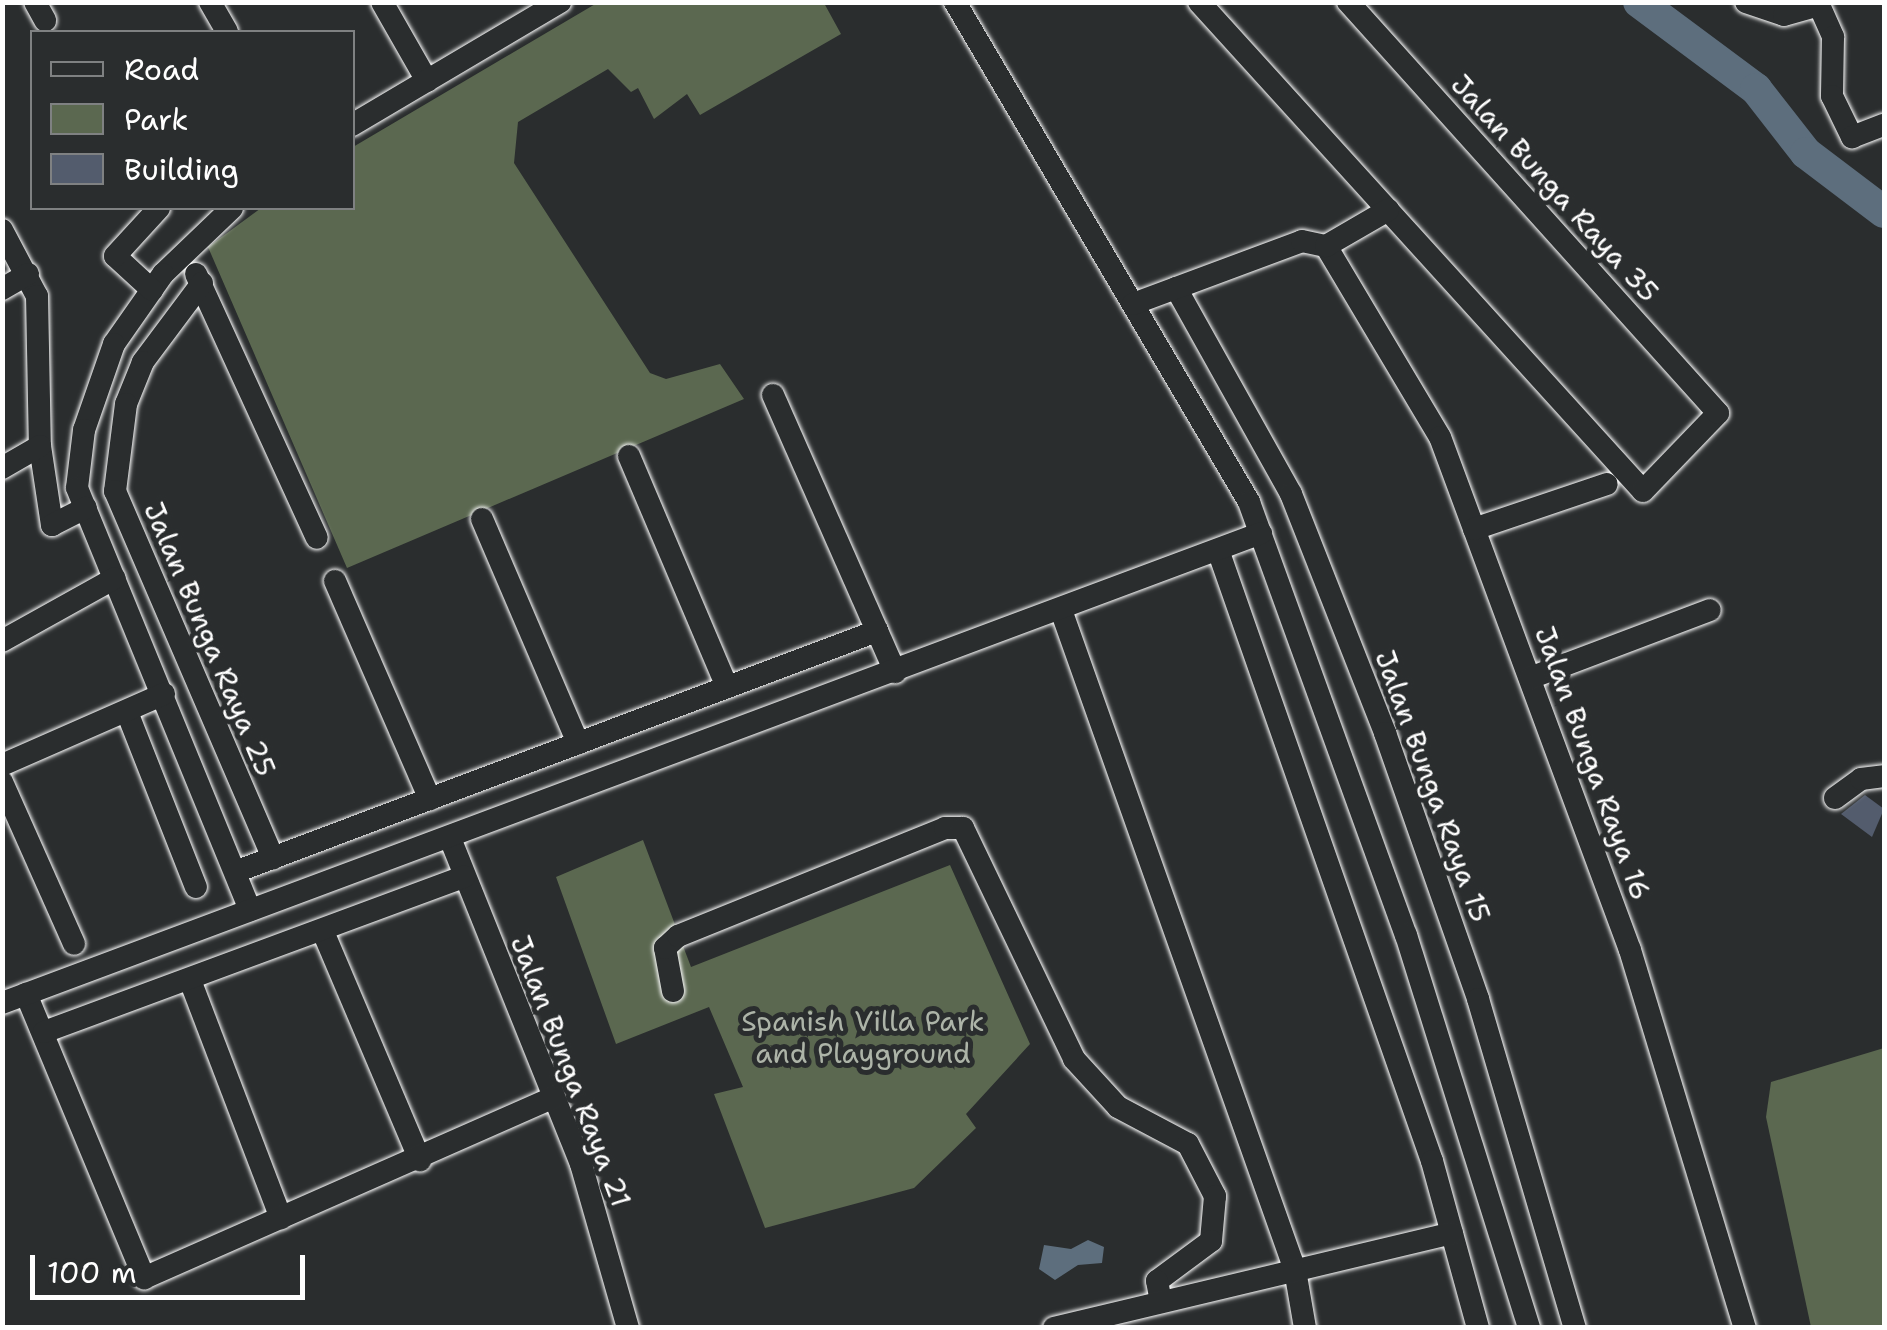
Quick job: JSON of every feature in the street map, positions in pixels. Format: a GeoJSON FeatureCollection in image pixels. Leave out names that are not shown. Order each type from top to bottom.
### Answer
{"type":"FeatureCollection","features":[{"type":"Feature","properties":{"kind":"street"},"geometry":{"type":"LineString","coordinates":[[210,2],[226,30]]}},
{"type":"Feature","properties":{"kind":"street"},"geometry":{"type":"LineString","coordinates":[[382,2],[427,80]]}},
{"type":"Feature","properties":{"kind":"street"},"geometry":{"type":"LineString","coordinates":[[955,2],[1133,304],[1261,533],[1406,935],[1529,1328]]}},
{"type":"Feature","properties":{"kind":"street"},"geometry":{"type":"LineString","coordinates":[[1133,304],[1302,241],[1326,246],[1388,210],[1199,2]]}},
{"type":"Feature","properties":{"kind":"street","name":"Jalan Bunga Raya 35"},"geometry":{"type":"LineString","coordinates":[[1348,2],[1718,414],[1643,491],[1388,210]]}},
{"type":"Feature","properties":{"kind":"street"},"geometry":{"type":"LineString","coordinates":[[1746,2],[1784,15],[1819,5],[1833,37],[1832,96],[1852,137],[1884,124]]}},
{"type":"Feature","properties":{"kind":"street"},"geometry":{"type":"LineString","coordinates":[[355,123],[556,4]]}},
{"type":"Feature","properties":{"kind":"street"},"geometry":{"type":"LineString","coordinates":[[152,290],[116,256],[157,210]]}},
{"type":"Feature","properties":{"kind":"street"},"geometry":{"type":"LineString","coordinates":[[230,210],[182,255],[114,344],[84,430],[77,488],[250,910]]}},
{"type":"Feature","properties":{"kind":"street"},"geometry":{"type":"LineString","coordinates":[[2,230],[37,296],[40,446],[52,525],[86,508]]}},
{"type":"Feature","properties":{"kind":"street","name":"Jalan Bunga Raya 16"},"geometry":{"type":"LineString","coordinates":[[1326,246],[1440,436],[1630,950],[1745,1328]]}},
{"type":"Feature","properties":{"kind":"street"},"geometry":{"type":"LineString","coordinates":[[182,255],[202,283],[317,538]]}},
{"type":"Feature","properties":{"kind":"street"},"geometry":{"type":"LineString","coordinates":[[2,289],[28,274]]}},
{"type":"Feature","properties":{"kind":"street","name":"Jalan Bunga Raya 25"},"geometry":{"type":"LineString","coordinates":[[202,283],[143,362],[126,404],[115,491],[273,858]]}},
{"type":"Feature","properties":{"kind":"street","name":"Jalan Bunga Raya 15"},"geometry":{"type":"LineString","coordinates":[[1176,288],[1290,494],[1385,733],[1484,1017],[1575,1328]]}},
{"type":"Feature","properties":{"kind":"street"},"geometry":{"type":"LineString","coordinates":[[773,396],[895,672]]}},
{"type":"Feature","properties":{"kind":"street"},"geometry":{"type":"LineString","coordinates":[[2,468],[40,446]]}},
{"type":"Feature","properties":{"kind":"street"},"geometry":{"type":"LineString","coordinates":[[629,456],[727,688]]}},
{"type":"Feature","properties":{"kind":"street"},"geometry":{"type":"LineString","coordinates":[[1474,529],[1607,484]]}},
{"type":"Feature","properties":{"kind":"street"},"geometry":{"type":"LineString","coordinates":[[482,519],[578,743]]}},
{"type":"Feature","properties":{"kind":"street"},"geometry":{"type":"LineString","coordinates":[[2,1003],[1261,533]]}},
{"type":"Feature","properties":{"kind":"street"},"geometry":{"type":"LineString","coordinates":[[1218,550],[1452,1233],[1478,1328]]}},
{"type":"Feature","properties":{"kind":"street"},"geometry":{"type":"LineString","coordinates":[[2,641],[115,578]]}},
{"type":"Feature","properties":{"kind":"street"},"geometry":{"type":"LineString","coordinates":[[335,581],[430,799]]}},
{"type":"Feature","properties":{"kind":"street"},"geometry":{"type":"LineString","coordinates":[[1061,610],[1294,1270],[1305,1328]]}},
{"type":"Feature","properties":{"kind":"street"},"geometry":{"type":"LineString","coordinates":[[1530,678],[1710,610]]}},
{"type":"Feature","properties":{"kind":"street"},"geometry":{"type":"LineString","coordinates":[[235,872],[877,632]]}},
{"type":"Feature","properties":{"kind":"street"},"geometry":{"type":"LineString","coordinates":[[2,765],[164,694]]}},
{"type":"Feature","properties":{"kind":"street"},"geometry":{"type":"LineString","coordinates":[[127,712],[196,888]]}},
{"type":"Feature","properties":{"kind":"street"},"geometry":{"type":"LineString","coordinates":[[1835,798],[1861,779],[1884,776]]}},
{"type":"Feature","properties":{"kind":"street"},"geometry":{"type":"LineString","coordinates":[[2,782],[74,944]]}},
{"type":"Feature","properties":{"kind":"street"},"geometry":{"type":"LineString","coordinates":[[673,990],[666,948],[678,936],[944,828],[962,828],[1074,1059],[1118,1107],[1188,1144],[1215,1196],[1211,1241],[1157,1281],[1161,1302]]}},
{"type":"Feature","properties":{"kind":"street","name":"Jalan Bunga Raya 21"},"geometry":{"type":"LineString","coordinates":[[450,838],[554,1098],[628,1328]]}},
{"type":"Feature","properties":{"kind":"street"},"geometry":{"type":"LineString","coordinates":[[44,1032],[324,934],[464,876]]}},
{"type":"Feature","properties":{"kind":"street"},"geometry":{"type":"LineString","coordinates":[[324,934],[420,1160]]}},
{"type":"Feature","properties":{"kind":"street"},"geometry":{"type":"LineString","coordinates":[[190,980],[281,1218]]}},
{"type":"Feature","properties":{"kind":"street"},"geometry":{"type":"LineString","coordinates":[[26,994],[144,1278],[554,1098]]}},
{"type":"Feature","properties":{"kind":"street"},"geometry":{"type":"LineString","coordinates":[[1054,1328],[1134,1318],[1161,1302],[1452,1233]]}},
{"type":"Feature","properties":{"kind":"green space"},"geometry":{"type":"Polygon","coordinates":[[[597,3],[824,3],[841,34],[700,115],[687,94],[654,119],[638,88],[631,92],[608,69],[518,122],[514,163],[650,373],[666,379],[720,364],[744,399],[347,568],[208,247],[258,210],[355,210],[355,146],[597,3]]]}},
{"type":"Feature","properties":{"kind":"green space","name":"Spanish Villa Park and Playground"},"geometry":{"type":"Polygon","coordinates":[[[643,840],[691,967],[950,865],[1030,1044],[966,1114],[976,1128],[914,1188],[765,1228],[714,1094],[743,1087],[709,1007],[616,1044],[556,877],[643,840]]]}},
{"type":"Feature","properties":{"kind":"green space"},"geometry":{"type":"Polygon","coordinates":[[[1884,1048],[1884,1327],[1811,1327],[1766,1117],[1771,1082],[1884,1048]]]}},
{"type":"Feature","properties":{"kind":"water"},"geometry":{"type":"Polygon","coordinates":[[[1088,1240],[1104,1247],[1102,1263],[1078,1265],[1055,1280],[1039,1269],[1044,1245],[1071,1249],[1088,1240]]]}},
{"type":"Feature","properties":{"kind":"building"},"geometry":{"type":"Polygon","coordinates":[[[1865,795],[1884,809],[1872,837],[1841,814],[1865,795]]]}},
{"type":"Feature","properties":{"kind":"waterway"},"geometry":{"type":"LineString","coordinates":[[1639,2],[1756,89],[1806,153],[1884,212]]}}]}
